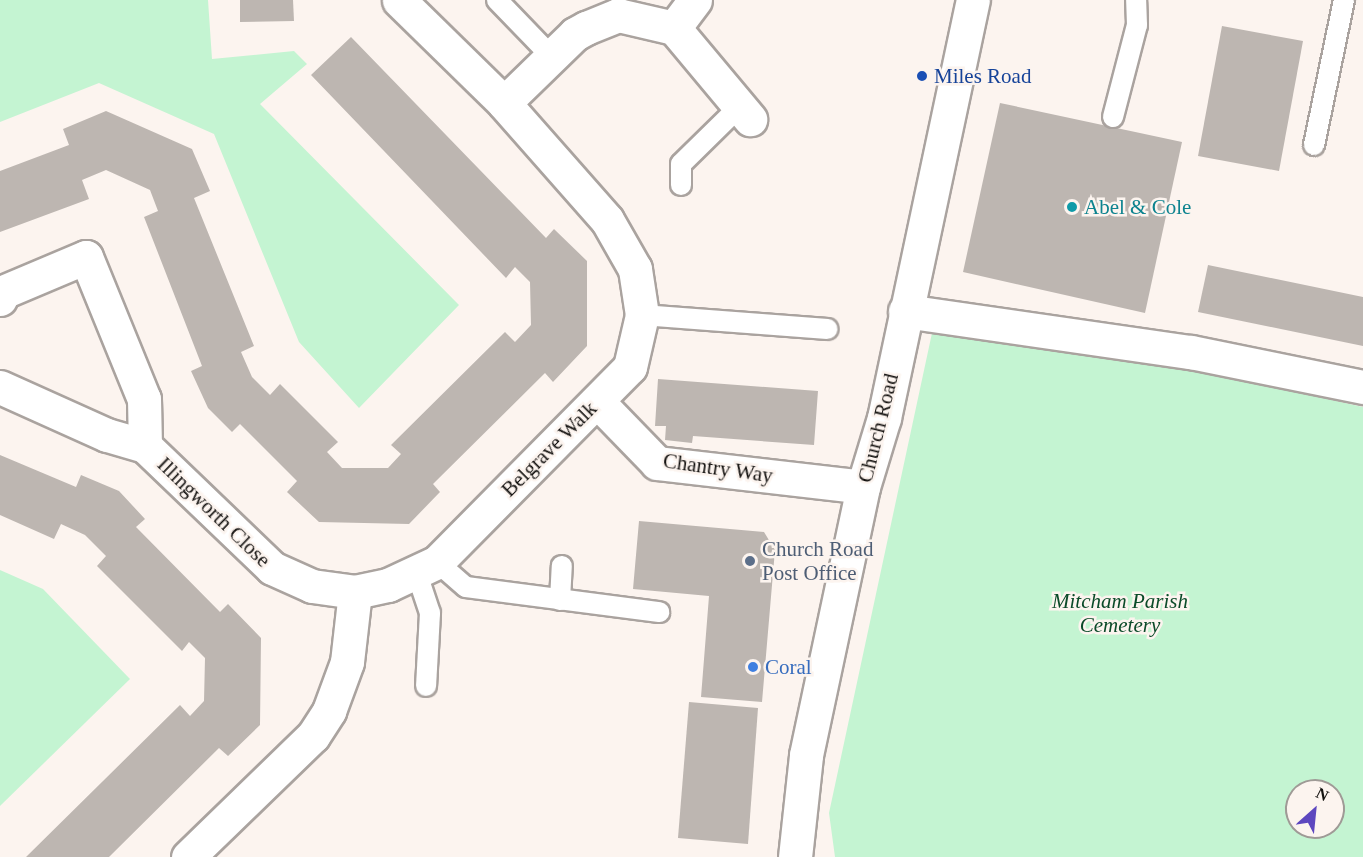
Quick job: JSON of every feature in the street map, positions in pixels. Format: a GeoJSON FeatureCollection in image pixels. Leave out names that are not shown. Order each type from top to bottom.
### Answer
{"type":"FeatureCollection","features":[{"type":"Feature","properties":{"kind":"street","name":"Belgrave Walk"},"geometry":{"type":"LineString","coordinates":[[354,591],[388,585],[427,568],[630,367],[642,315],[635,269],[607,220],[504,103],[399,0]]}},
{"type":"Feature","properties":{"kind":"street"},"geometry":{"type":"LineString","coordinates":[[674,28],[695,0]]}},
{"type":"Feature","properties":{"kind":"street","name":"Church Road"},"geometry":{"type":"LineString","coordinates":[[795,857],[796,819],[806,755],[863,487],[884,418],[973,0]]}},
{"type":"Feature","properties":{"kind":"street"},"geometry":{"type":"LineString","coordinates":[[504,103],[575,34],[618,15],[674,28],[745,113]]}},
{"type":"Feature","properties":{"kind":"street","name":"Illingworth Close"},"geometry":{"type":"LineString","coordinates":[[0,299],[3,292],[86,257],[144,399],[145,446]]}},
{"type":"Feature","properties":{"kind":"street"},"geometry":{"type":"LineString","coordinates":[[905,311],[1191,352],[1363,387]]}},
{"type":"Feature","properties":{"kind":"street","name":"Illingworth Close"},"geometry":{"type":"LineString","coordinates":[[0,387],[107,435],[145,446],[272,568],[312,586],[354,591]]}},
{"type":"Feature","properties":{"kind":"street","name":"Chantry Way"},"geometry":{"type":"LineString","coordinates":[[597,401],[657,463],[863,487]]}},
{"type":"Feature","properties":{"kind":"street"},"geometry":{"type":"LineString","coordinates":[[199,853],[313,736],[329,711],[347,662],[354,591]]}},
{"type":"Feature","properties":{"kind":"lane"},"geometry":{"type":"LineString","coordinates":[[497,0],[551,56]]}},
{"type":"Feature","properties":{"kind":"lane"},"geometry":{"type":"LineString","coordinates":[[1113,117],[1137,25],[1136,0]]}},
{"type":"Feature","properties":{"kind":"lane"},"geometry":{"type":"LineString","coordinates":[[1314,145],[1344,0]]}},
{"type":"Feature","properties":{"kind":"lane"},"geometry":{"type":"LineString","coordinates":[[681,185],[681,165],[745,113]]}},
{"type":"Feature","properties":{"kind":"lane"},"geometry":{"type":"LineString","coordinates":[[642,315],[827,329]]}},
{"type":"Feature","properties":{"kind":"lane"},"geometry":{"type":"LineString","coordinates":[[560,600],[562,566]]}},
{"type":"Feature","properties":{"kind":"lane"},"geometry":{"type":"LineString","coordinates":[[426,686],[430,613],[427,568],[466,587],[659,612]]}},
{"type":"Feature","properties":{"kind":"green space"},"geometry":{"type":"Polygon","coordinates":[[[0,0],[208,0],[212,59],[294,51],[307,64],[260,104],[459,305],[359,408],[299,342],[214,134],[99,83],[0,122],[0,0]]]}},
{"type":"Feature","properties":{"kind":"green space","name":"Mitcham Parish Cemetery"},"geometry":{"type":"Polygon","coordinates":[[[932,333],[1192,369],[1363,407],[1363,857],[835,857],[829,813],[932,333]]]}},
{"type":"Feature","properties":{"kind":"green space"},"geometry":{"type":"Polygon","coordinates":[[[0,570],[43,589],[130,679],[0,806],[0,570]]]}},
{"type":"Feature","properties":{"kind":"building"},"geometry":{"type":"Polygon","coordinates":[[[240,0],[293,0],[294,21],[240,22],[240,0]]]}},
{"type":"Feature","properties":{"kind":"building"},"geometry":{"type":"Polygon","coordinates":[[[1222,26],[1303,41],[1279,171],[1198,156],[1222,26]]]}},
{"type":"Feature","properties":{"kind":"building"},"geometry":{"type":"Polygon","coordinates":[[[351,37],[546,238],[554,229],[587,261],[587,346],[553,382],[545,373],[433,484],[440,492],[409,524],[319,522],[287,492],[297,481],[240,424],[232,432],[208,408],[191,371],[202,366],[144,217],[158,211],[150,190],[106,170],[82,180],[89,199],[0,232],[0,171],[69,145],[63,129],[106,111],[192,149],[210,191],[194,198],[254,346],[241,352],[252,377],[270,395],[280,384],[338,442],[327,452],[342,468],[388,468],[401,454],[391,445],[505,332],[515,342],[531,325],[530,282],[515,267],[506,278],[311,75],[351,37]]]}},
{"type":"Feature","properties":{"kind":"building","name":"Abel & Cole"},"geometry":{"type":"Polygon","coordinates":[[[1000,103],[1182,142],[1145,313],[963,272],[1000,103]]]}},
{"type":"Feature","properties":{"kind":"building"},"geometry":{"type":"Polygon","coordinates":[[[1208,265],[1363,297],[1363,346],[1198,312],[1208,265]]]}},
{"type":"Feature","properties":{"kind":"building"},"geometry":{"type":"Polygon","coordinates":[[[658,379],[818,391],[814,445],[693,436],[692,443],[665,440],[666,426],[655,426],[658,379]]]}},
{"type":"Feature","properties":{"kind":"building"},"geometry":{"type":"Polygon","coordinates":[[[0,455],[76,487],[81,475],[119,491],[145,519],[136,527],[220,612],[228,604],[261,638],[260,725],[228,756],[219,748],[109,857],[26,857],[180,705],[190,716],[204,701],[205,658],[189,642],[182,651],[97,566],[106,556],[85,535],[61,524],[54,539],[0,515],[0,455]]]}},
{"type":"Feature","properties":{"kind":"building"},"geometry":{"type":"Polygon","coordinates":[[[639,521],[764,532],[775,550],[762,702],[701,697],[709,596],[633,589],[639,521]]]}},
{"type":"Feature","properties":{"kind":"building"},"geometry":{"type":"Polygon","coordinates":[[[689,702],[758,708],[748,844],[678,838],[689,702]]]}},
{"type":"Feature","properties":{"kind":"place","name":"Miles Road"},"geometry":{"type":"Point","coordinates":[922,76]}},
{"type":"Feature","properties":{"kind":"place","name":"Abel & Cole"},"geometry":{"type":"Point","coordinates":[1072,207]}},
{"type":"Feature","properties":{"kind":"place","name":"Church Road Post Office"},"geometry":{"type":"Point","coordinates":[750,561]}},
{"type":"Feature","properties":{"kind":"place","name":"Coral"},"geometry":{"type":"Point","coordinates":[753,667]}}]}
